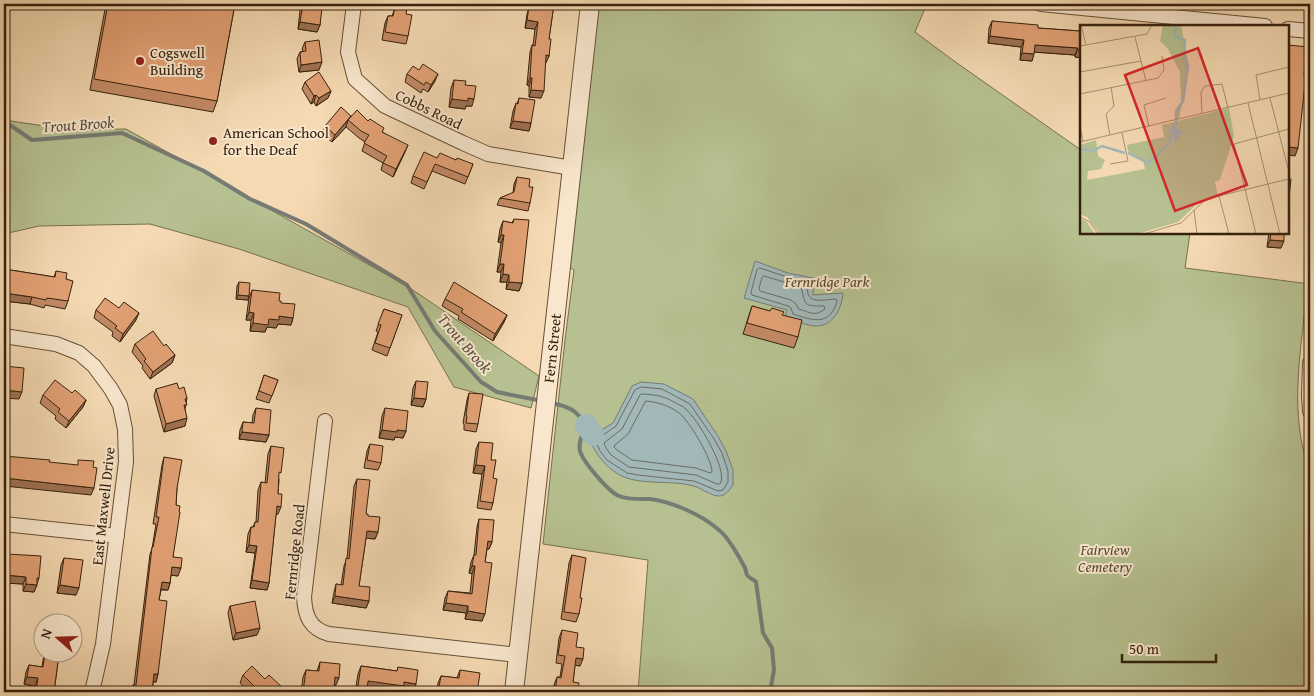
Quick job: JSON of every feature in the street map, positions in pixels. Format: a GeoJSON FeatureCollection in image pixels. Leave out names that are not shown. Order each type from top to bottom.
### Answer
{"type":"FeatureCollection","features":[{"type":"Feature","properties":{"kind":"street","name":"Cobbs Road"},"geometry":{"type":"LineString","coordinates":[[354,4],[348,52],[355,79],[385,106],[488,154],[572,168]]}},
{"type":"Feature","properties":{"kind":"street","name":"Fern Street"},"geometry":{"type":"LineString","coordinates":[[514,692],[590,4]]}},
{"type":"Feature","properties":{"kind":"street"},"geometry":{"type":"LineString","coordinates":[[1041,4],[1255,25]]}},
{"type":"Feature","properties":{"kind":"street"},"geometry":{"type":"LineString","coordinates":[[1289,28],[1310,31]]}},
{"type":"Feature","properties":{"kind":"street","name":"East Maxwell Drive"},"geometry":{"type":"LineString","coordinates":[[4,336],[56,344],[78,354],[94,366],[120,405],[125,429],[126,462],[103,644],[92,692]]}},
{"type":"Feature","properties":{"kind":"street"},"geometry":{"type":"LineString","coordinates":[[1310,363],[1310,411]]}},
{"type":"Feature","properties":{"kind":"street","name":"Fernridge Road"},"geometry":{"type":"LineString","coordinates":[[325,420],[304,597],[307,617],[314,626],[325,633],[335,635],[518,655]]}},
{"type":"Feature","properties":{"kind":"street"},"geometry":{"type":"LineString","coordinates":[[4,524],[117,536]]}},
{"type":"Feature","properties":{"kind":"green space","name":"Fernridge Park"},"geometry":{"type":"Polygon","coordinates":[[[598,4],[921,4],[926,6],[915,32],[1080,149],[1080,234],[1190,234],[1185,268],[1310,284],[1310,298],[1306,300],[1299,365],[1298,408],[1300,430],[1310,472],[1310,692],[638,692],[648,560],[543,544],[574,270],[569,267],[598,4]]]}},
{"type":"Feature","properties":{"kind":"green space"},"geometry":{"type":"Polygon","coordinates":[[[4,120],[72,130],[126,129],[407,286],[539,376],[531,408],[454,387],[408,307],[239,249],[150,224],[39,226],[4,234],[4,120]]]}},
{"type":"Feature","properties":{"kind":"water"},"geometry":{"type":"Polygon","coordinates":[[[755,261],[788,273],[813,278],[813,295],[843,293],[841,305],[835,316],[827,323],[812,326],[785,317],[787,310],[744,298],[755,261]]]}},
{"type":"Feature","properties":{"kind":"water"},"geometry":{"type":"Polygon","coordinates":[[[641,382],[664,384],[693,399],[726,451],[733,470],[733,485],[729,491],[721,496],[716,496],[686,484],[632,479],[618,474],[607,466],[588,438],[613,423],[632,386],[641,382]]]}},
{"type":"Feature","properties":{"kind":"building","name":"Cogswell Building"},"geometry":{"type":"Polygon","coordinates":[[[108,4],[235,4],[217,101],[94,79],[108,4]]]}},
{"type":"Feature","properties":{"kind":"building"},"geometry":{"type":"Polygon","coordinates":[[[303,4],[320,4],[320,8],[322,8],[320,25],[300,22],[303,4]]]}},
{"type":"Feature","properties":{"kind":"building"},"geometry":{"type":"Polygon","coordinates":[[[541,4],[554,4],[549,39],[551,39],[549,56],[546,55],[544,91],[531,90],[532,45],[535,46],[538,22],[527,20],[529,7],[541,8],[541,4]]]}},
{"type":"Feature","properties":{"kind":"building"},"geometry":{"type":"Polygon","coordinates":[[[395,8],[407,9],[406,14],[412,15],[408,36],[385,32],[388,16],[393,16],[395,8]]]}},
{"type":"Feature","properties":{"kind":"building"},"geometry":{"type":"Polygon","coordinates":[[[992,21],[1038,25],[1038,28],[1080,31],[1080,50],[1077,50],[1078,48],[1035,45],[1034,54],[1022,53],[1024,40],[990,36],[992,21]]]}},
{"type":"Feature","properties":{"kind":"building"},"geometry":{"type":"Polygon","coordinates":[[[319,40],[322,62],[301,65],[300,52],[306,51],[305,42],[319,40]]]}},
{"type":"Feature","properties":{"kind":"building"},"geometry":{"type":"Polygon","coordinates":[[[1289,45],[1308,47],[1298,148],[1289,147],[1289,45]]]}},
{"type":"Feature","properties":{"kind":"building"},"geometry":{"type":"Polygon","coordinates":[[[423,64],[438,74],[431,85],[426,82],[424,85],[407,74],[413,66],[419,70],[423,64]]]}},
{"type":"Feature","properties":{"kind":"building"},"geometry":{"type":"Polygon","coordinates":[[[319,72],[331,91],[319,98],[316,95],[314,96],[305,82],[319,72]]]}},
{"type":"Feature","properties":{"kind":"building"},"geometry":{"type":"Polygon","coordinates":[[[454,80],[466,81],[465,85],[476,86],[474,99],[468,98],[468,101],[452,99],[454,80]]]}},
{"type":"Feature","properties":{"kind":"building"},"geometry":{"type":"Polygon","coordinates":[[[519,98],[535,100],[531,123],[513,121],[516,103],[518,104],[519,98]]]}},
{"type":"Feature","properties":{"kind":"building"},"geometry":{"type":"Polygon","coordinates":[[[341,107],[351,116],[335,135],[325,126],[341,107]]]}},
{"type":"Feature","properties":{"kind":"building"},"geometry":{"type":"Polygon","coordinates":[[[357,110],[368,121],[370,119],[384,128],[382,132],[408,145],[396,169],[383,163],[387,156],[364,143],[369,135],[348,120],[357,110]]]}},
{"type":"Feature","properties":{"kind":"building"},"geometry":{"type":"Polygon","coordinates":[[[424,152],[437,158],[440,153],[456,160],[457,158],[473,164],[468,177],[435,164],[427,182],[413,176],[424,152]]]}},
{"type":"Feature","properties":{"kind":"building"},"geometry":{"type":"Polygon","coordinates":[[[517,177],[530,179],[529,187],[533,187],[530,203],[500,198],[514,192],[517,177]]]}},
{"type":"Feature","properties":{"kind":"building"},"geometry":{"type":"Polygon","coordinates":[[[1289,179],[1291,179],[1289,197],[1289,179]]]}},
{"type":"Feature","properties":{"kind":"building"},"geometry":{"type":"Polygon","coordinates":[[[514,219],[529,220],[522,283],[509,282],[509,275],[503,274],[504,264],[500,264],[504,235],[501,235],[503,221],[513,223],[514,219]]]}},
{"type":"Feature","properties":{"kind":"building"},"geometry":{"type":"Polygon","coordinates":[[[1271,234],[1284,234],[1284,241],[1270,240],[1271,234]]]}},
{"type":"Feature","properties":{"kind":"building"},"geometry":{"type":"Polygon","coordinates":[[[4,269],[55,277],[56,271],[67,273],[66,279],[73,281],[68,301],[47,298],[46,300],[4,293],[4,269]]]}},
{"type":"Feature","properties":{"kind":"building"},"geometry":{"type":"Polygon","coordinates":[[[239,282],[250,283],[249,296],[238,295],[239,282]]]}},
{"type":"Feature","properties":{"kind":"building"},"geometry":{"type":"Polygon","coordinates":[[[454,282],[507,315],[495,334],[461,312],[463,309],[445,299],[454,282]]]}},
{"type":"Feature","properties":{"kind":"building"},"geometry":{"type":"Polygon","coordinates":[[[252,290],[280,293],[279,301],[281,303],[295,304],[293,318],[279,316],[279,320],[269,319],[268,325],[253,323],[254,313],[249,312],[252,290]]]}},
{"type":"Feature","properties":{"kind":"building"},"geometry":{"type":"Polygon","coordinates":[[[105,298],[119,308],[124,302],[139,313],[123,334],[115,328],[117,326],[96,310],[105,298]]]}},
{"type":"Feature","properties":{"kind":"building"},"geometry":{"type":"Polygon","coordinates":[[[752,306],[770,311],[772,308],[784,312],[782,315],[802,320],[798,337],[747,323],[752,306]]]}},
{"type":"Feature","properties":{"kind":"building"},"geometry":{"type":"Polygon","coordinates":[[[384,309],[402,315],[390,348],[375,343],[381,325],[378,324],[384,309]]]}},
{"type":"Feature","properties":{"kind":"building"},"geometry":{"type":"Polygon","coordinates":[[[153,331],[164,346],[166,344],[175,355],[153,372],[144,361],[146,359],[135,344],[153,331]]]}},
{"type":"Feature","properties":{"kind":"building"},"geometry":{"type":"Polygon","coordinates":[[[4,366],[24,368],[22,392],[4,390],[4,366]]]}},
{"type":"Feature","properties":{"kind":"building"},"geometry":{"type":"Polygon","coordinates":[[[264,375],[278,380],[272,396],[259,391],[264,375]]]}},
{"type":"Feature","properties":{"kind":"building"},"geometry":{"type":"Polygon","coordinates":[[[55,380],[72,393],[75,390],[86,400],[69,421],[58,412],[60,409],[43,395],[55,380]]]}},
{"type":"Feature","properties":{"kind":"building"},"geometry":{"type":"Polygon","coordinates":[[[416,381],[428,382],[426,399],[414,398],[416,381]]]}},
{"type":"Feature","properties":{"kind":"building"},"geometry":{"type":"Polygon","coordinates":[[[177,383],[179,389],[184,387],[187,398],[185,399],[187,405],[184,405],[187,418],[166,424],[156,389],[177,383]]]}},
{"type":"Feature","properties":{"kind":"building"},"geometry":{"type":"Polygon","coordinates":[[[469,393],[483,394],[478,424],[466,423],[469,393]]]}},
{"type":"Feature","properties":{"kind":"building"},"geometry":{"type":"Polygon","coordinates":[[[256,408],[271,410],[269,435],[242,432],[243,422],[254,423],[256,408]]]}},
{"type":"Feature","properties":{"kind":"building"},"geometry":{"type":"Polygon","coordinates":[[[385,408],[408,411],[406,431],[382,430],[385,408]]]}},
{"type":"Feature","properties":{"kind":"building"},"geometry":{"type":"Polygon","coordinates":[[[479,442],[493,443],[491,460],[496,460],[493,478],[497,479],[493,503],[480,501],[485,466],[476,465],[479,442]]]}},
{"type":"Feature","properties":{"kind":"building"},"geometry":{"type":"Polygon","coordinates":[[[370,444],[383,446],[381,463],[367,460],[370,444]]]}},
{"type":"Feature","properties":{"kind":"building"},"geometry":{"type":"Polygon","coordinates":[[[271,446],[284,448],[281,473],[279,472],[278,494],[282,494],[281,507],[277,506],[269,583],[252,580],[257,546],[249,545],[251,527],[254,527],[255,522],[258,522],[261,482],[267,483],[271,446]]]}},
{"type":"Feature","properties":{"kind":"building"},"geometry":{"type":"Polygon","coordinates":[[[4,456],[50,460],[49,462],[78,465],[78,460],[94,461],[93,467],[97,468],[94,488],[4,478],[4,456]]]}},
{"type":"Feature","properties":{"kind":"building"},"geometry":{"type":"Polygon","coordinates":[[[164,457],[182,460],[176,505],[180,506],[180,512],[173,557],[182,558],[181,568],[172,567],[170,583],[162,582],[159,600],[167,601],[158,674],[154,674],[152,692],[133,692],[133,685],[136,685],[152,547],[159,517],[156,517],[164,457]]]}},
{"type":"Feature","properties":{"kind":"building"},"geometry":{"type":"Polygon","coordinates":[[[357,479],[370,480],[366,514],[368,516],[380,517],[378,532],[367,531],[359,586],[370,587],[369,601],[335,596],[336,584],[343,585],[346,558],[349,559],[357,479]]]}},
{"type":"Feature","properties":{"kind":"building"},"geometry":{"type":"Polygon","coordinates":[[[479,519],[494,520],[492,542],[488,541],[485,562],[492,563],[485,614],[468,611],[468,606],[446,603],[448,591],[472,594],[475,566],[472,566],[474,555],[476,555],[479,519]]]}},
{"type":"Feature","properties":{"kind":"building"},"geometry":{"type":"Polygon","coordinates":[[[7,554],[41,556],[37,585],[26,584],[26,577],[5,575],[7,554]]]}},
{"type":"Feature","properties":{"kind":"building"},"geometry":{"type":"Polygon","coordinates":[[[572,555],[586,558],[579,614],[564,612],[572,555]]]}},
{"type":"Feature","properties":{"kind":"building"},"geometry":{"type":"Polygon","coordinates":[[[64,558],[83,560],[79,588],[60,585],[64,558]]]}},
{"type":"Feature","properties":{"kind":"building"},"geometry":{"type":"Polygon","coordinates":[[[255,601],[260,628],[236,633],[230,606],[255,601]]]}},
{"type":"Feature","properties":{"kind":"building"},"geometry":{"type":"Polygon","coordinates":[[[562,630],[578,633],[576,647],[584,648],[583,659],[576,658],[573,682],[579,683],[578,692],[555,692],[557,677],[561,678],[565,656],[558,655],[562,630]]]}},
{"type":"Feature","properties":{"kind":"building"},"geometry":{"type":"Polygon","coordinates":[[[320,662],[340,664],[339,678],[335,677],[334,692],[303,692],[306,670],[319,671],[320,662]]]}},
{"type":"Feature","properties":{"kind":"building"},"geometry":{"type":"Polygon","coordinates":[[[43,664],[58,664],[54,692],[36,692],[38,678],[27,677],[29,665],[43,667],[43,664]]]}},
{"type":"Feature","properties":{"kind":"building"},"geometry":{"type":"Polygon","coordinates":[[[252,666],[265,679],[269,675],[282,687],[277,692],[258,692],[255,690],[256,688],[243,675],[252,666]]]}},
{"type":"Feature","properties":{"kind":"building"},"geometry":{"type":"Polygon","coordinates":[[[361,666],[397,671],[398,667],[418,670],[416,684],[404,682],[404,686],[368,681],[367,692],[357,692],[361,666]]]}},
{"type":"Feature","properties":{"kind":"building"},"geometry":{"type":"Polygon","coordinates":[[[460,670],[480,673],[477,692],[463,690],[463,692],[438,692],[441,676],[459,678],[460,670]]]}},
{"type":"Feature","properties":{"kind":"waterway","name":"Trout Brook"},"geometry":{"type":"LineString","coordinates":[[4,121],[32,140],[122,133],[204,171],[250,199],[306,224],[407,285],[435,331],[481,382],[497,392],[542,401]]}},
{"type":"Feature","properties":{"kind":"waterway","name":"Trout Brook"},"geometry":{"type":"LineString","coordinates":[[551,403],[563,406],[579,415],[586,425],[580,441],[582,456],[603,483],[615,493],[627,498],[650,499],[677,506],[696,514],[712,524],[726,537],[734,548],[747,575],[756,582],[763,633],[772,648],[774,670],[770,692]]}},
{"type":"Feature","properties":{"kind":"waterway"},"geometry":{"type":"LineString","coordinates":[[586,425],[593,435]]}},
{"type":"Feature","properties":{"kind":"place","name":"Cogswell Building"},"geometry":{"type":"Point","coordinates":[140,61]}},
{"type":"Feature","properties":{"kind":"place","name":"American School for the Deaf"},"geometry":{"type":"Point","coordinates":[213,141]}},
{"type":"Feature","properties":{"kind":"park label","name":"Fairview Cemetery"},"geometry":{"type":"Point","coordinates":[1105,558]}}]}
